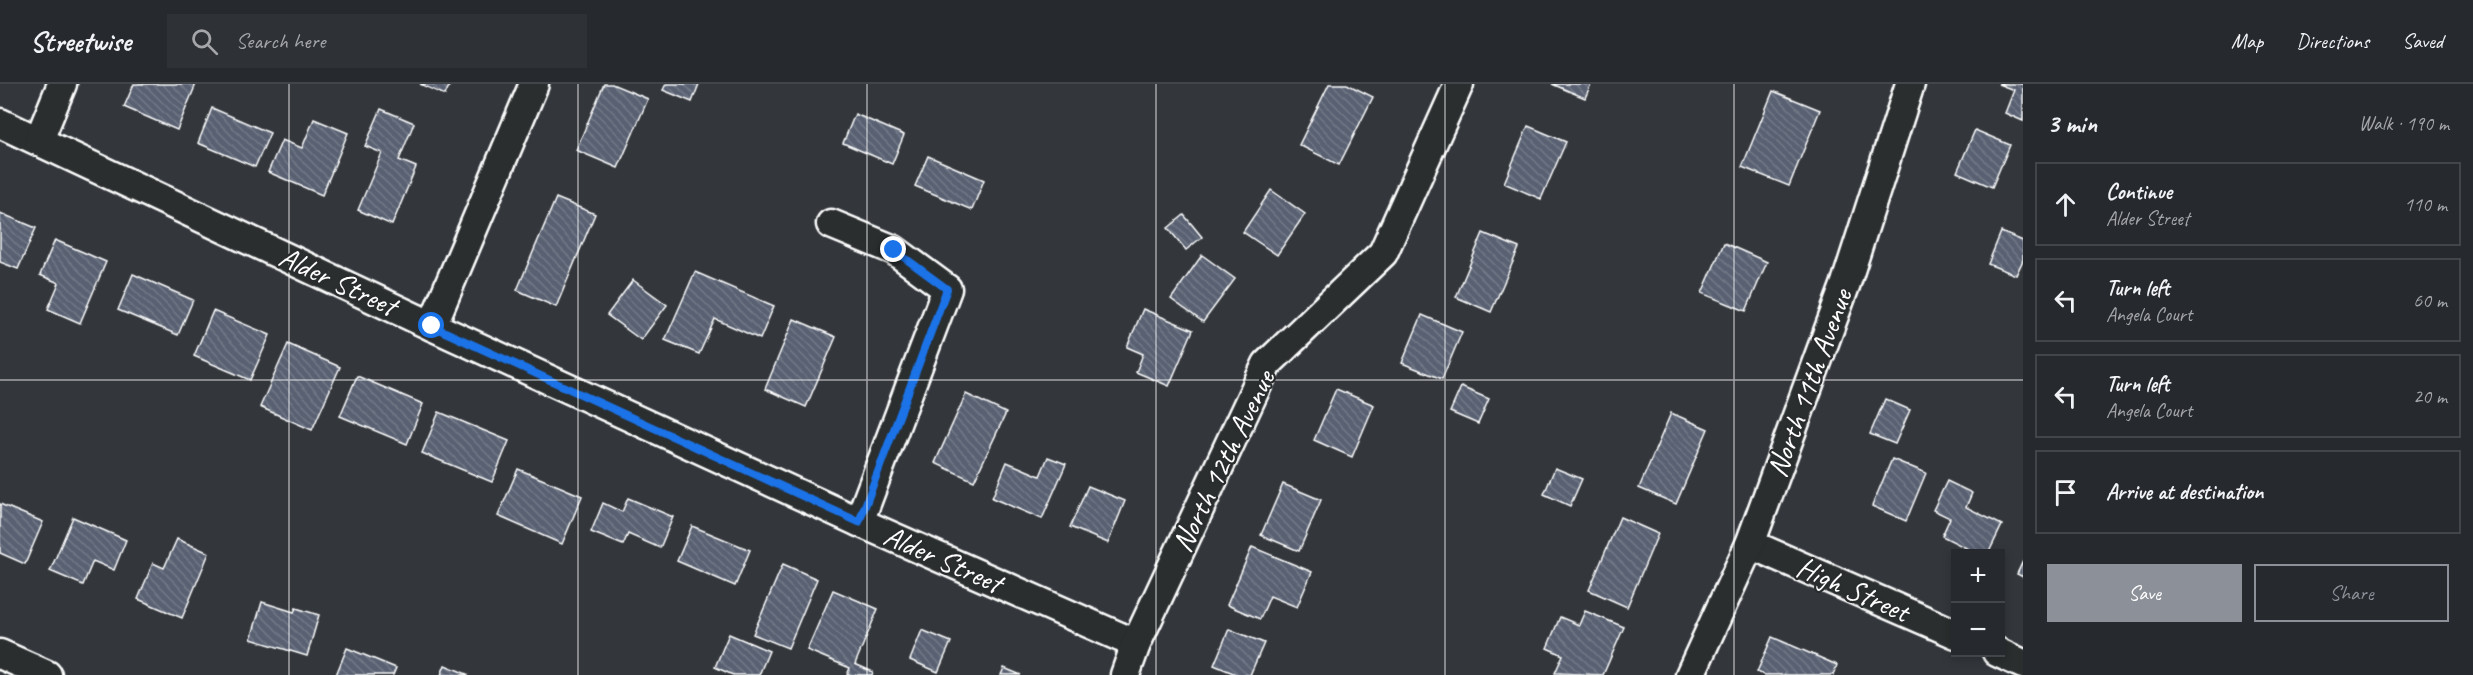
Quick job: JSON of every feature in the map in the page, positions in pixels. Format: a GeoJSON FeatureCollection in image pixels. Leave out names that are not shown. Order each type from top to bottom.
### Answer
{"type":"FeatureCollection","features":[{"type":"Feature","properties":{"kind":"street"},"geometry":{"type":"LineString","coordinates":[[39,140],[62,84]]}},
{"type":"Feature","properties":{"kind":"street"},"geometry":{"type":"LineString","coordinates":[[432,326],[534,84]]}},
{"type":"Feature","properties":{"kind":"street","name":"North 12th Avenue"},"geometry":{"type":"LineString","coordinates":[[1125,675],[1136,644],[1267,364],[1383,253],[1459,84]]}},
{"type":"Feature","properties":{"kind":"street","name":"North 11th Avenue"},"geometry":{"type":"LineString","coordinates":[[1690,675],[1750,544],[1845,283],[1910,84]]}},
{"type":"Feature","properties":{"kind":"street","name":"Alder Street"},"geometry":{"type":"LineString","coordinates":[[0,123],[432,326],[859,522],[1136,644]]}},
{"type":"Feature","properties":{"kind":"street"},"geometry":{"type":"LineString","coordinates":[[831,224],[894,250],[947,289],[859,522]]}},
{"type":"Feature","properties":{"kind":"street","name":"High Street"},"geometry":{"type":"LineString","coordinates":[[1750,544],[1951,632]]}},
{"type":"Feature","properties":{"kind":"street"},"geometry":{"type":"LineString","coordinates":[[0,654],[47,675]]}},
{"type":"Feature","properties":{"kind":"street"},"geometry":{"type":"LineString","coordinates":[[2005,656],[2023,664]]}},
{"type":"Feature","properties":{"kind":"building"},"geometry":{"type":"Polygon","coordinates":[[[134,84],[196,84],[177,130],[124,107],[134,84]]]}},
{"type":"Feature","properties":{"kind":"building"},"geometry":{"type":"Polygon","coordinates":[[[420,84],[450,84],[445,95],[420,84]]]}},
{"type":"Feature","properties":{"kind":"building"},"geometry":{"type":"Polygon","coordinates":[[[604,84],[612,84],[648,99],[618,168],[576,150],[604,84]]]}},
{"type":"Feature","properties":{"kind":"building"},"geometry":{"type":"Polygon","coordinates":[[[666,84],[699,84],[692,102],[663,90],[666,84]]]}},
{"type":"Feature","properties":{"kind":"building"},"geometry":{"type":"Polygon","coordinates":[[[1329,84],[1347,84],[1373,97],[1339,165],[1299,145],[1329,84]]]}},
{"type":"Feature","properties":{"kind":"building"},"geometry":{"type":"Polygon","coordinates":[[[1552,84],[1591,84],[1585,98],[1552,84]]]}},
{"type":"Feature","properties":{"kind":"building"},"geometry":{"type":"Polygon","coordinates":[[[1998,84],[2023,84],[2023,121],[2005,113],[2014,90],[1998,84]]]}},
{"type":"Feature","properties":{"kind":"building"},"geometry":{"type":"Polygon","coordinates":[[[1773,91],[1820,110],[1789,186],[1742,167],[1773,91]]]}},
{"type":"Feature","properties":{"kind":"building"},"geometry":{"type":"Polygon","coordinates":[[[212,108],[270,133],[255,167],[198,143],[212,108]]]}},
{"type":"Feature","properties":{"kind":"building"},"geometry":{"type":"Polygon","coordinates":[[[381,109],[414,123],[399,160],[416,167],[392,225],[358,210],[382,153],[365,146],[381,109]]]}},
{"type":"Feature","properties":{"kind":"building"},"geometry":{"type":"Polygon","coordinates":[[[855,114],[904,135],[892,164],[843,143],[855,114]]]}},
{"type":"Feature","properties":{"kind":"building"},"geometry":{"type":"Polygon","coordinates":[[[314,119],[348,133],[322,195],[268,172],[282,140],[302,148],[314,119]]]}},
{"type":"Feature","properties":{"kind":"building"},"geometry":{"type":"Polygon","coordinates":[[[1528,126],[1566,142],[1541,199],[1504,183],[1528,126]]]}},
{"type":"Feature","properties":{"kind":"building"},"geometry":{"type":"Polygon","coordinates":[[[1975,130],[2010,145],[1992,187],[1957,172],[1975,130]]]}},
{"type":"Feature","properties":{"kind":"building"},"geometry":{"type":"Polygon","coordinates":[[[928,156],[984,180],[972,210],[915,186],[928,156]]]}},
{"type":"Feature","properties":{"kind":"building"},"geometry":{"type":"Polygon","coordinates":[[[1271,190],[1305,214],[1277,255],[1243,232],[1271,190]]]}},
{"type":"Feature","properties":{"kind":"building"},"geometry":{"type":"Polygon","coordinates":[[[556,198],[595,214],[556,307],[517,290],[556,198]]]}},
{"type":"Feature","properties":{"kind":"building"},"geometry":{"type":"Polygon","coordinates":[[[0,213],[36,228],[18,269],[0,262],[0,213]]]}},
{"type":"Feature","properties":{"kind":"building"},"geometry":{"type":"Polygon","coordinates":[[[1184,215],[1202,237],[1186,250],[1168,228],[1184,215]]]}},
{"type":"Feature","properties":{"kind":"building"},"geometry":{"type":"Polygon","coordinates":[[[2001,232],[2023,241],[2023,260],[2016,275],[1988,264],[2001,232]]]}},
{"type":"Feature","properties":{"kind":"building"},"geometry":{"type":"Polygon","coordinates":[[[1483,233],[1519,248],[1491,312],[1456,297],[1483,233]]]}},
{"type":"Feature","properties":{"kind":"building"},"geometry":{"type":"Polygon","coordinates":[[[55,240],[106,262],[80,323],[48,309],[59,283],[40,275],[55,240]]]}},
{"type":"Feature","properties":{"kind":"building"},"geometry":{"type":"Polygon","coordinates":[[[1724,243],[1767,262],[1746,311],[1702,293],[1724,243]]]}},
{"type":"Feature","properties":{"kind":"building"},"geometry":{"type":"Polygon","coordinates":[[[1202,255],[1235,279],[1203,322],[1171,299],[1202,255]]]}},
{"type":"Feature","properties":{"kind":"building"},"geometry":{"type":"Polygon","coordinates":[[[695,272],[774,306],[760,339],[715,319],[699,354],[665,340],[695,272]]]}},
{"type":"Feature","properties":{"kind":"building"},"geometry":{"type":"Polygon","coordinates":[[[133,274],[193,300],[178,335],[118,310],[133,274]]]}},
{"type":"Feature","properties":{"kind":"building"},"geometry":{"type":"Polygon","coordinates":[[[633,280],[667,305],[641,340],[607,315],[633,280]]]}},
{"type":"Feature","properties":{"kind":"building"},"geometry":{"type":"Polygon","coordinates":[[[1143,309],[1193,330],[1169,386],[1136,372],[1143,354],[1127,347],[1143,309]]]}},
{"type":"Feature","properties":{"kind":"building"},"geometry":{"type":"Polygon","coordinates":[[[213,311],[270,335],[250,380],[194,356],[213,311]]]}},
{"type":"Feature","properties":{"kind":"building"},"geometry":{"type":"Polygon","coordinates":[[[1422,315],[1462,332],[1442,379],[1402,363],[1422,315]]]}},
{"type":"Feature","properties":{"kind":"building"},"geometry":{"type":"Polygon","coordinates":[[[794,319],[836,337],[806,407],[765,389],[794,319]]]}},
{"type":"Feature","properties":{"kind":"building"},"geometry":{"type":"Polygon","coordinates":[[[288,344],[340,367],[312,430],[260,407],[288,344]]]}},
{"type":"Feature","properties":{"kind":"building"},"geometry":{"type":"Polygon","coordinates":[[[357,376],[423,404],[407,444],[340,416],[357,376]]]}},
{"type":"Feature","properties":{"kind":"building"},"geometry":{"type":"Polygon","coordinates":[[[1461,387],[1489,399],[1478,424],[1450,412],[1461,387]]]}},
{"type":"Feature","properties":{"kind":"building"},"geometry":{"type":"Polygon","coordinates":[[[1336,389],[1374,405],[1352,457],[1314,440],[1336,389]]]}},
{"type":"Feature","properties":{"kind":"building"},"geometry":{"type":"Polygon","coordinates":[[[966,394],[1006,413],[974,481],[935,463],[966,394]]]}},
{"type":"Feature","properties":{"kind":"building"},"geometry":{"type":"Polygon","coordinates":[[[1885,399],[1910,410],[1895,444],[1870,434],[1885,399]]]}},
{"type":"Feature","properties":{"kind":"building"},"geometry":{"type":"Polygon","coordinates":[[[439,412],[509,441],[492,482],[422,453],[439,412]]]}},
{"type":"Feature","properties":{"kind":"building"},"geometry":{"type":"Polygon","coordinates":[[[1671,413],[1708,429],[1676,504],[1639,488],[1671,413]]]}},
{"type":"Feature","properties":{"kind":"building"},"geometry":{"type":"Polygon","coordinates":[[[1048,457],[1066,464],[1042,519],[992,498],[1007,462],[1040,476],[1048,457]]]}},
{"type":"Feature","properties":{"kind":"building"},"geometry":{"type":"Polygon","coordinates":[[[1892,459],[1926,473],[1906,521],[1872,506],[1892,459]]]}},
{"type":"Feature","properties":{"kind":"building"},"geometry":{"type":"Polygon","coordinates":[[[1555,468],[1582,479],[1570,506],[1544,494],[1555,468]]]}},
{"type":"Feature","properties":{"kind":"building"},"geometry":{"type":"Polygon","coordinates":[[[518,469],[582,496],[562,544],[498,516],[518,469]]]}},
{"type":"Feature","properties":{"kind":"building"},"geometry":{"type":"Polygon","coordinates":[[[1947,481],[1972,493],[1966,507],[2002,525],[1990,549],[1968,549],[1942,536],[1950,518],[1933,510],[1947,481]]]}},
{"type":"Feature","properties":{"kind":"building"},"geometry":{"type":"Polygon","coordinates":[[[1283,484],[1321,500],[1299,551],[1261,535],[1283,484]]]}},
{"type":"Feature","properties":{"kind":"building"},"geometry":{"type":"Polygon","coordinates":[[[1088,486],[1125,501],[1108,543],[1070,527],[1088,486]]]}},
{"type":"Feature","properties":{"kind":"building"},"geometry":{"type":"Polygon","coordinates":[[[628,498],[673,517],[660,548],[628,534],[623,545],[591,532],[603,503],[622,512],[628,498]]]}},
{"type":"Feature","properties":{"kind":"building"},"geometry":{"type":"Polygon","coordinates":[[[0,504],[43,522],[25,564],[0,553],[0,504]]]}},
{"type":"Feature","properties":{"kind":"building"},"geometry":{"type":"Polygon","coordinates":[[[73,517],[126,540],[114,570],[93,561],[83,585],[50,571],[73,517]]]}},
{"type":"Feature","properties":{"kind":"building"},"geometry":{"type":"Polygon","coordinates":[[[1620,517],[1658,534],[1627,607],[1589,590],[1620,517]]]}},
{"type":"Feature","properties":{"kind":"building"},"geometry":{"type":"Polygon","coordinates":[[[692,526],[750,550],[735,586],[677,561],[692,526]]]}},
{"type":"Feature","properties":{"kind":"building"},"geometry":{"type":"Polygon","coordinates":[[[177,539],[209,553],[182,618],[138,599],[153,563],[164,568],[177,539]]]}},
{"type":"Feature","properties":{"kind":"building"},"geometry":{"type":"Polygon","coordinates":[[[1252,547],[1312,572],[1297,607],[1270,596],[1260,619],[1227,605],[1252,547]]]}},
{"type":"Feature","properties":{"kind":"building"},"geometry":{"type":"Polygon","coordinates":[[[2023,561],[2023,577],[2017,574],[2023,561]]]}},
{"type":"Feature","properties":{"kind":"building"},"geometry":{"type":"Polygon","coordinates":[[[783,564],[817,579],[788,648],[753,634],[783,564]]]}},
{"type":"Feature","properties":{"kind":"building"},"geometry":{"type":"Polygon","coordinates":[[[833,590],[878,609],[855,664],[873,672],[872,675],[847,675],[850,668],[807,650],[833,590]]]}},
{"type":"Feature","properties":{"kind":"building"},"geometry":{"type":"Polygon","coordinates":[[[262,602],[294,612],[296,608],[319,615],[307,656],[251,639],[262,602]]]}},
{"type":"Feature","properties":{"kind":"building"},"geometry":{"type":"Polygon","coordinates":[[[1585,611],[1624,627],[1603,675],[1555,673],[1563,655],[1547,648],[1560,617],[1579,625],[1585,611]]]}},
{"type":"Feature","properties":{"kind":"building"},"geometry":{"type":"Polygon","coordinates":[[[1229,629],[1264,643],[1250,675],[1238,675],[1214,665],[1229,629]]]}},
{"type":"Feature","properties":{"kind":"building"},"geometry":{"type":"Polygon","coordinates":[[[922,630],[951,642],[938,672],[910,660],[922,630]]]}},
{"type":"Feature","properties":{"kind":"building"},"geometry":{"type":"Polygon","coordinates":[[[729,634],[769,651],[759,675],[733,675],[715,667],[729,634]]]}},
{"type":"Feature","properties":{"kind":"building"},"geometry":{"type":"Polygon","coordinates":[[[1772,637],[1837,665],[1833,675],[1765,675],[1757,672],[1772,637]]]}},
{"type":"Feature","properties":{"kind":"building"},"geometry":{"type":"Polygon","coordinates":[[[347,648],[396,668],[393,675],[336,675],[347,648]]]}},
{"type":"Feature","properties":{"kind":"building"},"geometry":{"type":"Polygon","coordinates":[[[445,665],[469,675],[441,675],[445,665]]]}},
{"type":"Feature","properties":{"kind":"building"},"geometry":{"type":"Polygon","coordinates":[[[1004,668],[1021,675],[1001,675],[1004,668]]]}},
{"type":"Feature","properties":{"kind":"route"},"geometry":{"type":"LineString","coordinates":[[432,326],[859,522],[947,289],[894,250]]}}]}
